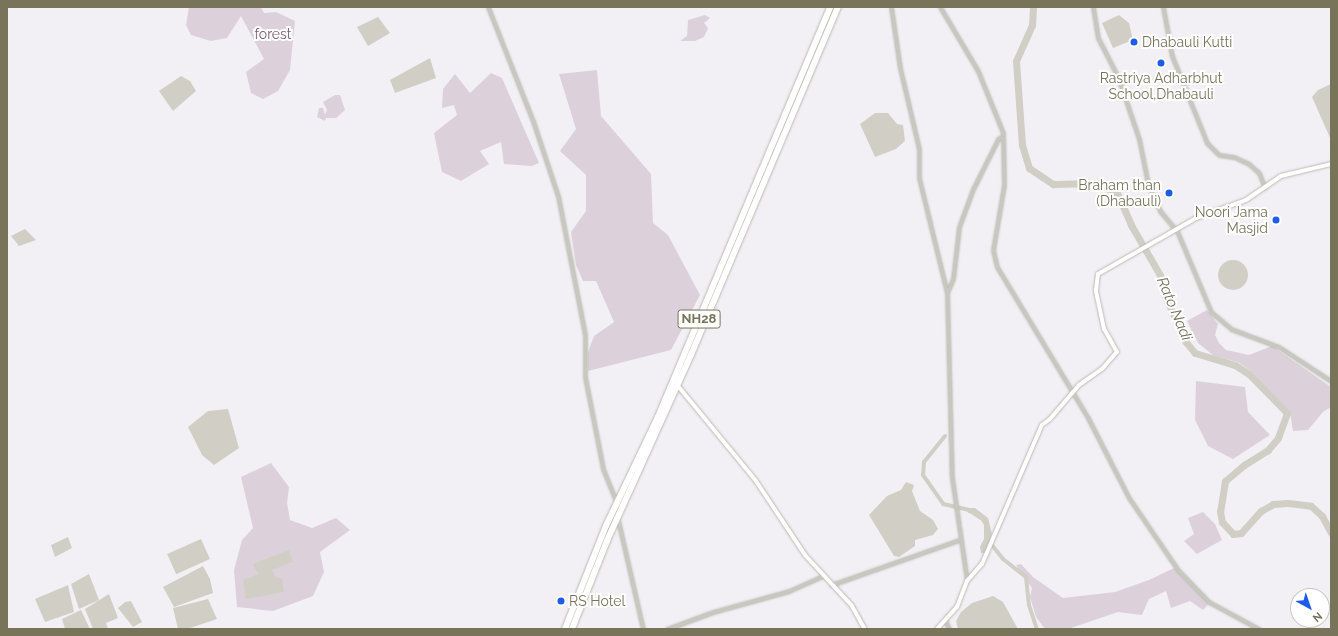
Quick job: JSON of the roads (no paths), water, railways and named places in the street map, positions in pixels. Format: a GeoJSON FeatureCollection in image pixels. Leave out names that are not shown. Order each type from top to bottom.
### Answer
{"type":"FeatureCollection","features":[{"type":"Feature","properties":{"kind":"highway","name":"NH28"},"geometry":{"type":"LineString","coordinates":[[572,629],[616,528],[618,519],[678,386],[688,354],[830,7]]}},
{"type":"Feature","properties":{"kind":"highway","name":"NH28"},"geometry":{"type":"LineString","coordinates":[[565,629],[606,526],[688,354],[838,7]]}},
{"type":"Feature","properties":{"kind":"street"},"geometry":{"type":"LineString","coordinates":[[488,7],[533,122],[558,196],[585,335],[585,377],[602,469],[617,504]]}},
{"type":"Feature","properties":{"kind":"street"},"geometry":{"type":"LineString","coordinates":[[891,7],[900,68],[919,149],[919,178],[947,293],[952,478],[959,540],[967,581]]}},
{"type":"Feature","properties":{"kind":"street"},"geometry":{"type":"LineString","coordinates":[[940,7],[983,81],[1003,136],[1004,185],[993,243],[995,261],[1043,348],[1073,392],[1129,498],[1183,578],[1209,602],[1259,629]]}},
{"type":"Feature","properties":{"kind":"street"},"geometry":{"type":"LineString","coordinates":[[1093,7],[1098,38],[1118,77],[1139,139],[1148,184],[1160,211],[1175,231],[1211,312],[1231,330],[1279,347],[1331,381]]}},
{"type":"Feature","properties":{"kind":"street"},"geometry":{"type":"LineString","coordinates":[[1163,7],[1172,56],[1207,143],[1219,155],[1234,157],[1249,164],[1259,172],[1265,188]]}},
{"type":"Feature","properties":{"kind":"street"},"geometry":{"type":"LineString","coordinates":[[947,293],[953,279],[959,227],[973,188],[998,139],[1003,136]]}},
{"type":"Feature","properties":{"kind":"street"},"geometry":{"type":"LineString","coordinates":[[937,629],[944,618],[957,607],[967,581],[985,558],[1039,428],[1073,392],[1102,369],[1118,352],[1104,329],[1095,281],[1098,274],[1196,218],[1224,206],[1234,206],[1287,174],[1313,171],[1331,164]]}},
{"type":"Feature","properties":{"kind":"street"},"geometry":{"type":"LineString","coordinates":[[678,386],[756,481],[794,540],[823,576],[852,606],[865,629]]}},
{"type":"Feature","properties":{"kind":"street"},"geometry":{"type":"LineString","coordinates":[[611,516],[618,519]]}},
{"type":"Feature","properties":{"kind":"street"},"geometry":{"type":"LineString","coordinates":[[606,526],[616,528],[631,567],[643,629]]}},
{"type":"Feature","properties":{"kind":"street"},"geometry":{"type":"LineString","coordinates":[[831,585],[959,540]]}},
{"type":"Feature","properties":{"kind":"street"},"geometry":{"type":"LineString","coordinates":[[667,629],[724,608],[789,591],[823,576]]}},
{"type":"Feature","properties":{"kind":"street"},"geometry":{"type":"LineString","coordinates":[[944,618],[949,629]]}},
{"type":"Feature","properties":{"kind":"waterway","name":"Rato Nadi"},"geometry":{"type":"LineString","coordinates":[[1033,7],[1032,25],[1016,61],[1022,145],[1029,168],[1053,184],[1096,183],[1117,193],[1131,225],[1160,275],[1165,296],[1186,342],[1195,353],[1235,365],[1249,374],[1287,413],[1278,438],[1268,450],[1244,465],[1225,481],[1220,511],[1222,522],[1233,534],[1241,533],[1261,511],[1273,504],[1288,503],[1311,506],[1322,516],[1331,533]]}},
{"type":"Feature","properties":{"kind":"waterway"},"geometry":{"type":"LineString","coordinates":[[945,436],[924,462],[923,475],[943,504],[969,510],[981,518]]}},
{"type":"Feature","properties":{"kind":"waterway"},"geometry":{"type":"LineString","coordinates":[[988,534],[991,544],[1003,559],[1026,577],[1029,605],[1037,629]]}},
{"type":"Feature","properties":{"kind":"place","name":"Dhabauli Kutti"},"geometry":{"type":"Point","coordinates":[1134,42]}},
{"type":"Feature","properties":{"kind":"place","name":"Rastriya Adharbhut School,Dhabauli"},"geometry":{"type":"Point","coordinates":[1161,63]}},
{"type":"Feature","properties":{"kind":"place","name":"Braham than (Dhabauli)"},"geometry":{"type":"Point","coordinates":[1169,193]}},
{"type":"Feature","properties":{"kind":"place","name":"Noori Jama Masjid"},"geometry":{"type":"Point","coordinates":[1276,220]}},
{"type":"Feature","properties":{"kind":"place","name":"RS Hotel"},"geometry":{"type":"Point","coordinates":[561,601]}},
{"type":"Feature","properties":{"kind":"park label","name":"forest"},"geometry":{"type":"Point","coordinates":[273,34]}}]}
